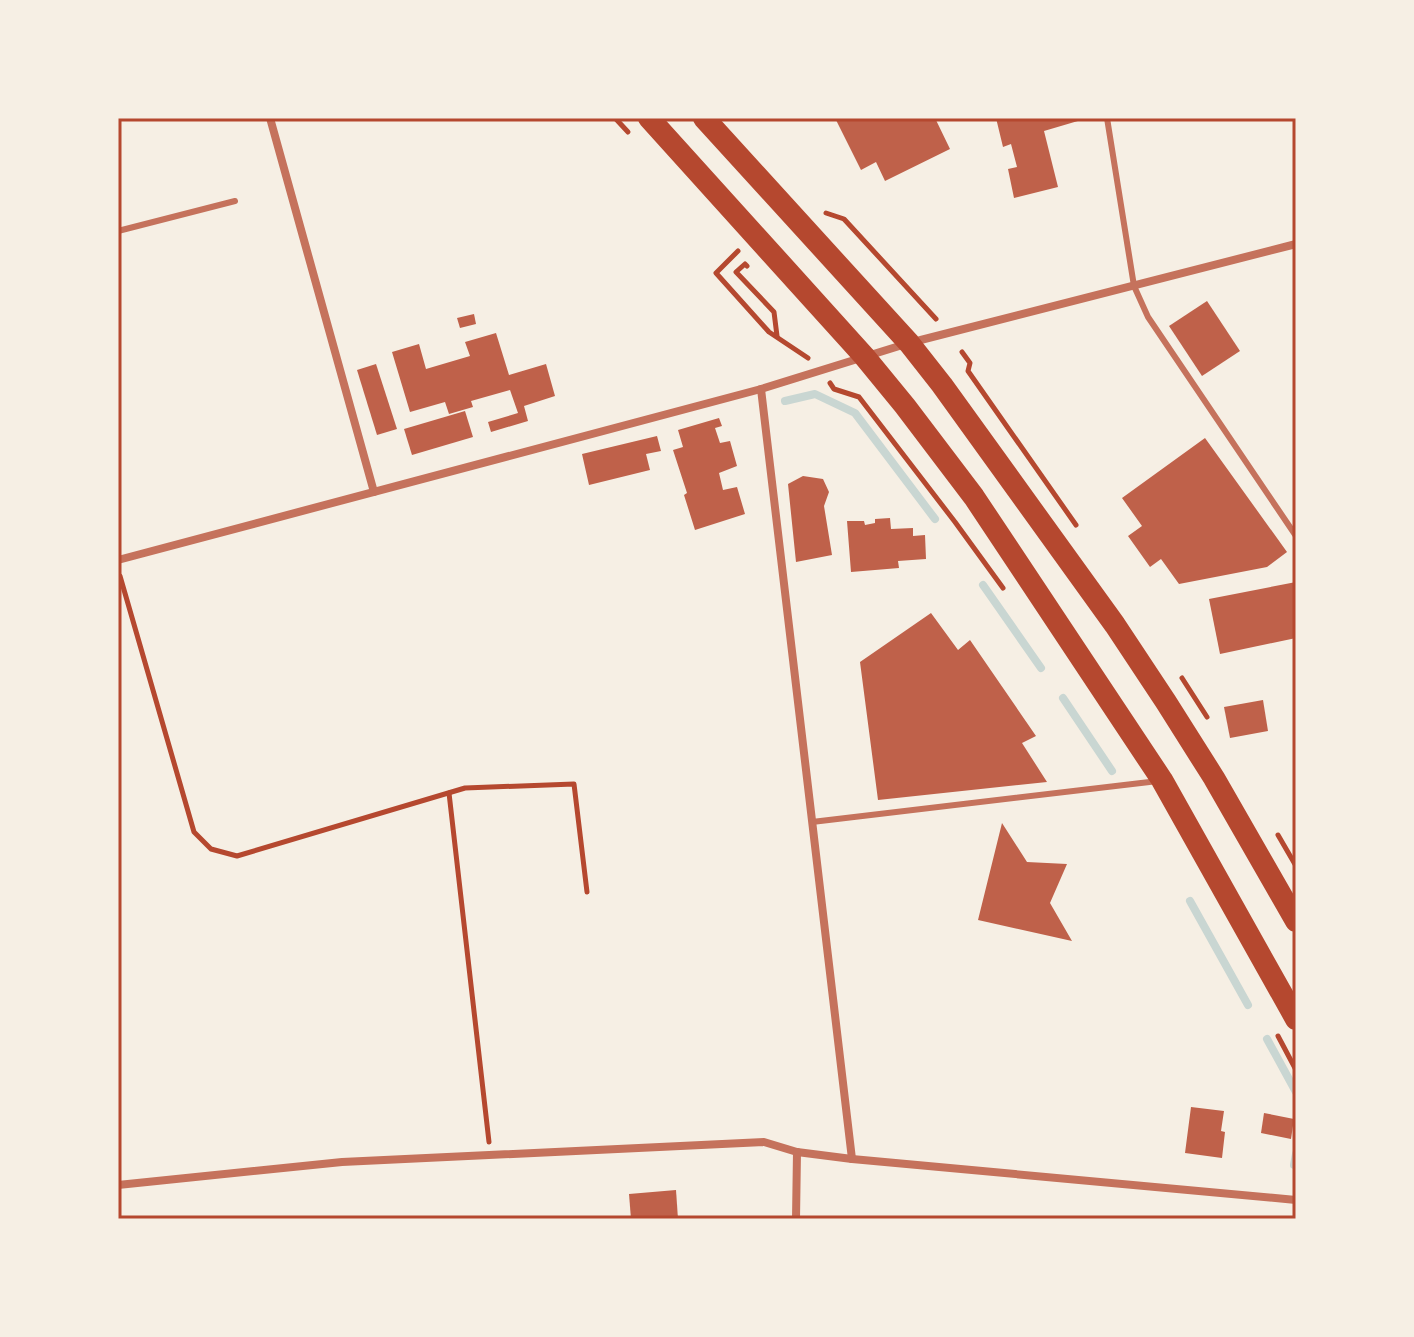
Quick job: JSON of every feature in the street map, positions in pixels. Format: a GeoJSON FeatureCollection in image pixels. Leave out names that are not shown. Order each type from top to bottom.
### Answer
{"type":"FeatureCollection","features":[{"type":"Feature","properties":{"kind":"highway"},"geometry":{"type":"LineString","coordinates":[[649,118],[864,356],[974,497],[1162,780],[1296,1019]]}},
{"type":"Feature","properties":{"kind":"highway"},"geometry":{"type":"LineString","coordinates":[[704,118],[909,343],[1017,486],[1115,625],[1214,778],[1296,921]]}},
{"type":"Feature","properties":{"kind":"street"},"geometry":{"type":"LineString","coordinates":[[270,118],[374,492]]}},
{"type":"Feature","properties":{"kind":"street"},"geometry":{"type":"LineString","coordinates":[[118,560],[761,389],[909,343],[1296,244]]}},
{"type":"Feature","properties":{"kind":"street"},"geometry":{"type":"LineString","coordinates":[[761,389],[852,1159]]}},
{"type":"Feature","properties":{"kind":"street"},"geometry":{"type":"LineString","coordinates":[[118,1185],[342,1162],[764,1142],[797,1152],[852,1159],[1296,1200]]}},
{"type":"Feature","properties":{"kind":"street"},"geometry":{"type":"LineString","coordinates":[[796,1219],[797,1152]]}},
{"type":"Feature","properties":{"kind":"lane"},"geometry":{"type":"LineString","coordinates":[[1107,118],[1134,286],[1148,317],[1296,536]]}},
{"type":"Feature","properties":{"kind":"lane"},"geometry":{"type":"LineString","coordinates":[[118,231],[235,201]]}},
{"type":"Feature","properties":{"kind":"lane"},"geometry":{"type":"LineString","coordinates":[[812,822],[1162,780]]}},
{"type":"Feature","properties":{"kind":"path"},"geometry":{"type":"LineString","coordinates":[[615,118],[636,140]]}},
{"type":"Feature","properties":{"kind":"path"},"geometry":{"type":"LineString","coordinates":[[817,203],[827,214],[844,219],[936,319]]}},
{"type":"Feature","properties":{"kind":"path"},"geometry":{"type":"LineString","coordinates":[[729,240],[739,251],[716,273],[769,332],[808,358]]}},
{"type":"Feature","properties":{"kind":"path"},"geometry":{"type":"LineString","coordinates":[[745,264],[736,272],[774,312],[777,337]]}},
{"type":"Feature","properties":{"kind":"path"},"geometry":{"type":"LineString","coordinates":[[874,266],[890,269]]}},
{"type":"Feature","properties":{"kind":"path"},"geometry":{"type":"LineString","coordinates":[[830,383],[834,389],[859,397],[1007,595]]}},
{"type":"Feature","properties":{"kind":"path"},"geometry":{"type":"LineString","coordinates":[[118,567],[194,832],[211,849],[237,856],[465,788],[574,784],[587,892]]}},
{"type":"Feature","properties":{"kind":"path"},"geometry":{"type":"LineString","coordinates":[[449,793],[491,1155]]}},
{"type":"Feature","properties":{"kind":"path"},"geometry":{"type":"LineString","coordinates":[[1274,1028],[1296,1070]]}},
{"type":"Feature","properties":{"kind":"building"},"geometry":{"type":"Polygon","coordinates":[[[935,118],[950,149],[885,181],[876,162],[861,170],[836,120],[935,118]]]}},
{"type":"Feature","properties":{"kind":"building"},"geometry":{"type":"Polygon","coordinates":[[[996,118],[1088,118],[1044,131],[1058,187],[1014,198],[1008,169],[1017,167],[1011,144],[1003,147],[996,118]]]}},
{"type":"Feature","properties":{"kind":"building"},"geometry":{"type":"Polygon","coordinates":[[[1207,301],[1240,351],[1202,376],[1169,326],[1207,301]]]}},
{"type":"Feature","properties":{"kind":"building"},"geometry":{"type":"Polygon","coordinates":[[[474,314],[476,324],[460,328],[457,318],[474,314]]]}},
{"type":"Feature","properties":{"kind":"building"},"geometry":{"type":"Polygon","coordinates":[[[496,333],[509,375],[546,364],[555,396],[524,406],[528,421],[491,432],[488,422],[518,413],[510,390],[471,401],[473,407],[449,414],[445,402],[410,412],[392,352],[419,344],[426,369],[470,356],[465,342],[496,333]]]}},
{"type":"Feature","properties":{"kind":"building"},"geometry":{"type":"Polygon","coordinates":[[[376,364],[397,429],[377,435],[357,370],[376,364]]]}},
{"type":"Feature","properties":{"kind":"building"},"geometry":{"type":"Polygon","coordinates":[[[465,411],[473,437],[412,455],[404,429],[465,411]]]}},
{"type":"Feature","properties":{"kind":"building"},"geometry":{"type":"Polygon","coordinates":[[[719,418],[722,426],[715,428],[720,443],[730,441],[737,466],[719,473],[723,490],[737,487],[745,514],[695,530],[673,450],[683,447],[678,430],[719,418]]]}},
{"type":"Feature","properties":{"kind":"building"},"geometry":{"type":"Polygon","coordinates":[[[657,436],[661,451],[646,454],[650,470],[589,485],[582,454],[657,436]]]}},
{"type":"Feature","properties":{"kind":"building"},"geometry":{"type":"Polygon","coordinates":[[[1205,438],[1287,552],[1267,567],[1179,584],[1161,559],[1150,567],[1128,536],[1142,526],[1122,498],[1205,438]]]}},
{"type":"Feature","properties":{"kind":"building"},"geometry":{"type":"Polygon","coordinates":[[[803,476],[823,479],[829,492],[824,506],[832,555],[796,562],[788,484],[803,476]]]}},
{"type":"Feature","properties":{"kind":"building"},"geometry":{"type":"Polygon","coordinates":[[[890,518],[891,529],[913,528],[913,536],[925,535],[926,559],[898,561],[899,568],[851,572],[847,521],[864,521],[865,525],[875,523],[875,519],[890,518]]]}},
{"type":"Feature","properties":{"kind":"building"},"geometry":{"type":"Polygon","coordinates":[[[1296,582],[1296,638],[1220,654],[1209,599],[1296,582]]]}},
{"type":"Feature","properties":{"kind":"building"},"geometry":{"type":"Polygon","coordinates":[[[931,613],[958,650],[970,640],[1036,736],[1022,743],[1047,782],[878,800],[860,662],[931,613]]]}},
{"type":"Feature","properties":{"kind":"building"},"geometry":{"type":"Polygon","coordinates":[[[1263,700],[1268,731],[1230,738],[1224,707],[1263,700]]]}},
{"type":"Feature","properties":{"kind":"building"},"geometry":{"type":"Polygon","coordinates":[[[1002,823],[1027,862],[1067,864],[1050,903],[1072,941],[978,920],[1002,823]]]}},
{"type":"Feature","properties":{"kind":"building"},"geometry":{"type":"Polygon","coordinates":[[[1191,1107],[1224,1111],[1222,1158],[1185,1153],[1191,1107]]]}},
{"type":"Feature","properties":{"kind":"building"},"geometry":{"type":"Polygon","coordinates":[[[1264,1113],[1294,1119],[1291,1139],[1261,1133],[1264,1113]]]}},
{"type":"Feature","properties":{"kind":"building"},"geometry":{"type":"Polygon","coordinates":[[[676,1190],[678,1219],[631,1219],[629,1194],[676,1190]]]}},
{"type":"Feature","properties":{"kind":"waterway"},"geometry":{"type":"LineString","coordinates":[[785,401],[815,394],[855,413],[935,519]]}},
{"type":"Feature","properties":{"kind":"waterway"},"geometry":{"type":"LineString","coordinates":[[983,585],[1041,668]]}},
{"type":"Feature","properties":{"kind":"waterway"},"geometry":{"type":"LineString","coordinates":[[1063,698],[1112,771]]}},
{"type":"Feature","properties":{"kind":"waterway"},"geometry":{"type":"LineString","coordinates":[[1190,901],[1248,1005]]}},
{"type":"Feature","properties":{"kind":"waterway"},"geometry":{"type":"LineString","coordinates":[[1267,1039],[1296,1092]]}},
{"type":"Feature","properties":{"kind":"waterway"},"geometry":{"type":"LineString","coordinates":[[1294,1165],[1296,1154]]}}]}
